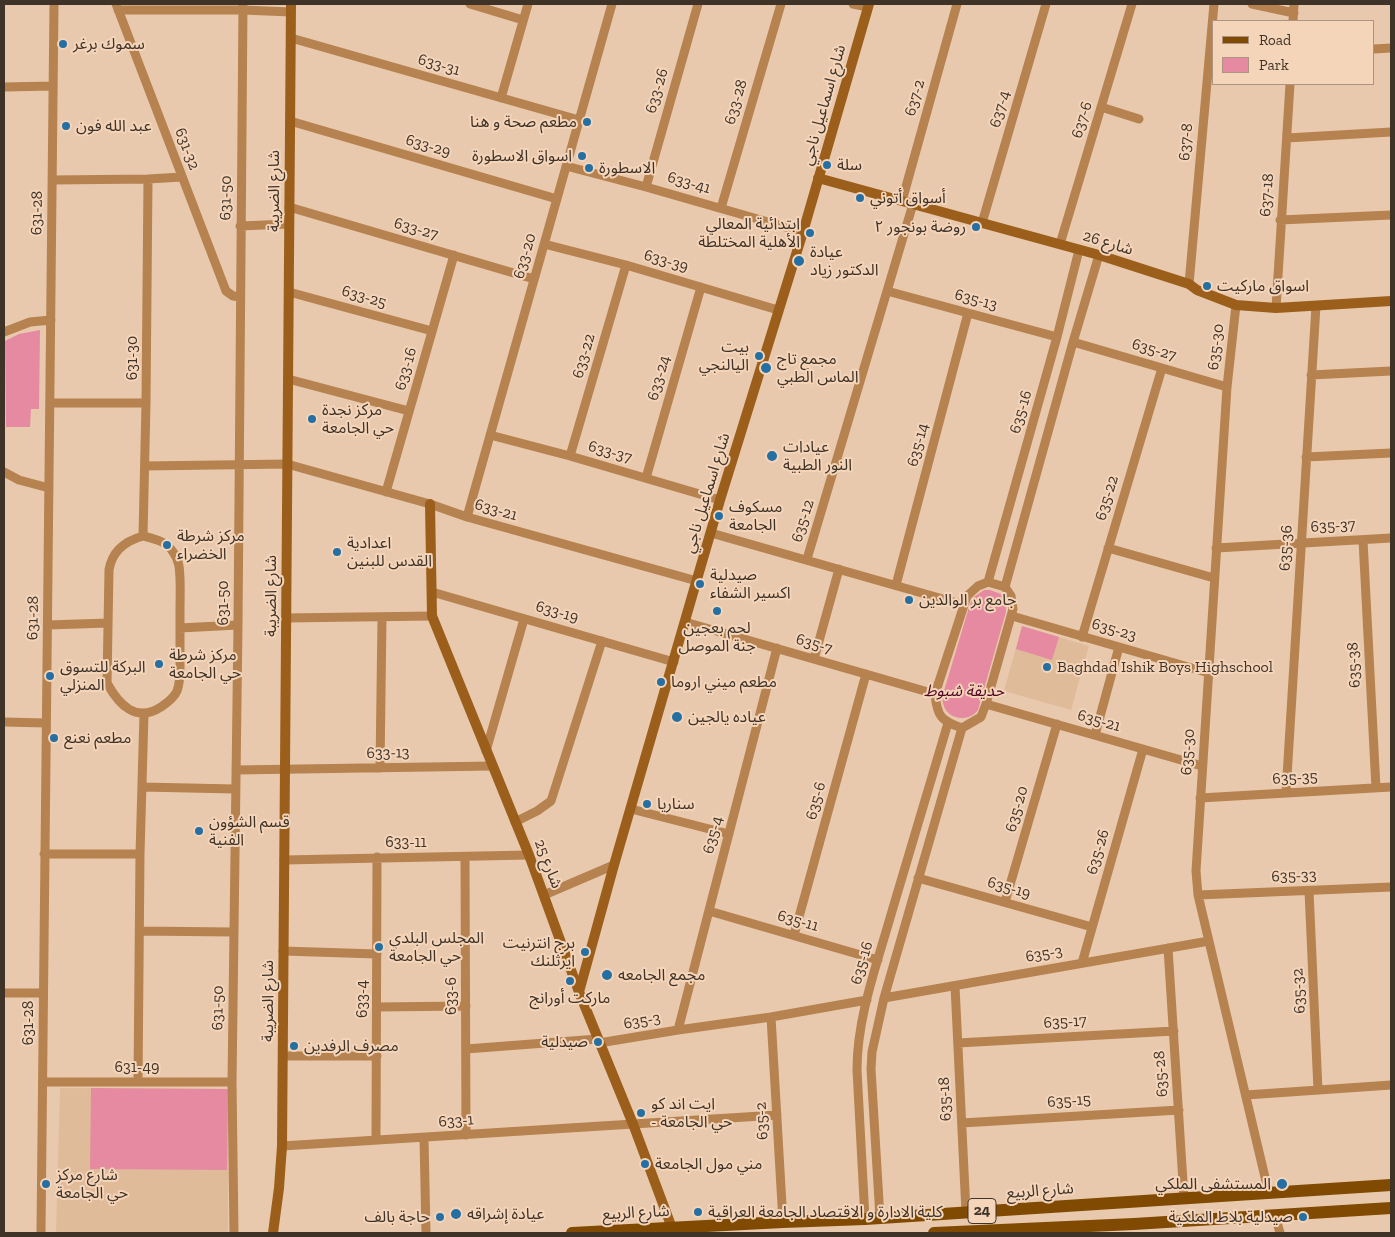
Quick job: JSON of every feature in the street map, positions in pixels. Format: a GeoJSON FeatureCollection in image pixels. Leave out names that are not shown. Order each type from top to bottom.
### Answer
{"type":"FeatureCollection","features":[{"type":"Feature","properties":{"kind":"main road","name":"شارع الربيع"},"geometry":{"type":"LineString","coordinates":[[572,1233],[865,1219],[1391,1185]]}},
{"type":"Feature","properties":{"kind":"main road"},"geometry":{"type":"LineString","coordinates":[[1030,1229],[1031,1218],[1036,1213],[1065,1211],[1100,1203]]}},
{"type":"Feature","properties":{"kind":"main road","name":"24"},"geometry":{"type":"LineString","coordinates":[[934,1233],[1030,1229],[1134,1228],[1276,1215],[1391,1208]]}},
{"type":"Feature","properties":{"kind":"main road"},"geometry":{"type":"LineString","coordinates":[[942,1233],[977,1225],[1011,1221],[1013,1209]]}},
{"type":"Feature","properties":{"kind":"street","name":"631-28"},"geometry":{"type":"LineString","coordinates":[[41,1233],[54,4]]}},
{"type":"Feature","properties":{"kind":"street"},"geometry":{"type":"LineString","coordinates":[[470,4],[523,20]]}},
{"type":"Feature","properties":{"kind":"street"},"geometry":{"type":"LineString","coordinates":[[501,98],[528,4]]}},
{"type":"Feature","properties":{"kind":"street","name":"633-20"},"geometry":{"type":"LineString","coordinates":[[466,517],[612,4]]}},
{"type":"Feature","properties":{"kind":"street","name":"633-26"},"geometry":{"type":"LineString","coordinates":[[646,187],[698,4]]}},
{"type":"Feature","properties":{"kind":"street","name":"633-28"},"geometry":{"type":"LineString","coordinates":[[721,208],[781,4]]}},
{"type":"Feature","properties":{"kind":"street"},"geometry":{"type":"LineString","coordinates":[[853,4],[868,5]]}},
{"type":"Feature","properties":{"kind":"street","name":"637-2"},"geometry":{"type":"LineString","coordinates":[[902,201],[957,4]]}},
{"type":"Feature","properties":{"kind":"street","name":"637-4"},"geometry":{"type":"LineString","coordinates":[[982,223],[1046,4]]}},
{"type":"Feature","properties":{"kind":"street","name":"637-6"},"geometry":{"type":"LineString","coordinates":[[1060,244],[1132,4]]}},
{"type":"Feature","properties":{"kind":"street","name":"637-8"},"geometry":{"type":"LineString","coordinates":[[1213,20],[1214,4]]}},
{"type":"Feature","properties":{"kind":"street"},"geometry":{"type":"LineString","coordinates":[[1252,4],[1294,13]]}},
{"type":"Feature","properties":{"kind":"street","name":"شارع اسماعيل ناجي"},"geometry":{"type":"LineString","coordinates":[[579,992],[720,500],[803,232],[868,5]]}},
{"type":"Feature","properties":{"kind":"street"},"geometry":{"type":"LineString","coordinates":[[117,7],[291,8]]}},
{"type":"Feature","properties":{"kind":"street","name":"631-32"},"geometry":{"type":"LineString","coordinates":[[117,7],[226,291],[232,296],[240,296]]}},
{"type":"Feature","properties":{"kind":"street","name":"631-50"},"geometry":{"type":"LineString","coordinates":[[234,1233],[233,932],[238,625],[243,7]]}},
{"type":"Feature","properties":{"kind":"street","name":"شارع الضريبة"},"geometry":{"type":"LineString","coordinates":[[273,1233],[282,1146],[291,8]]}},
{"type":"Feature","properties":{"kind":"street","name":"637-8"},"geometry":{"type":"LineString","coordinates":[[1189,284],[1212,26]]}},
{"type":"Feature","properties":{"kind":"street","name":"633-31"},"geometry":{"type":"LineString","coordinates":[[291,38],[579,120]]}},
{"type":"Feature","properties":{"kind":"street"},"geometry":{"type":"LineString","coordinates":[[1375,49],[1391,48]]}},
{"type":"Feature","properties":{"kind":"street","name":"637-18"},"geometry":{"type":"LineString","coordinates":[[1276,308],[1290,85]]}},
{"type":"Feature","properties":{"kind":"street"},"geometry":{"type":"LineString","coordinates":[[4,87],[53,86]]}},
{"type":"Feature","properties":{"kind":"street"},"geometry":{"type":"LineString","coordinates":[[1102,107],[1139,119]]}},
{"type":"Feature","properties":{"kind":"street","name":"633-29"},"geometry":{"type":"LineString","coordinates":[[290,121],[557,199]]}},
{"type":"Feature","properties":{"kind":"street"},"geometry":{"type":"LineString","coordinates":[[1287,138],[1391,132]]}},
{"type":"Feature","properties":{"kind":"street","name":"633-41"},"geometry":{"type":"LineString","coordinates":[[566,166],[803,232]]}},
{"type":"Feature","properties":{"kind":"street"},"geometry":{"type":"LineString","coordinates":[[52,180],[182,177]]}},
{"type":"Feature","properties":{"kind":"street","name":"شارع 26"},"geometry":{"type":"LineString","coordinates":[[818,178],[1099,255],[1189,284],[1198,290],[1236,305],[1276,308],[1391,301]]}},
{"type":"Feature","properties":{"kind":"street","name":"631-30"},"geometry":{"type":"LineString","coordinates":[[143,536],[146,466],[148,179]]}},
{"type":"Feature","properties":{"kind":"street","name":"635-12"},"geometry":{"type":"LineString","coordinates":[[807,559],[913,204]]}},
{"type":"Feature","properties":{"kind":"street","name":"633-27"},"geometry":{"type":"LineString","coordinates":[[289,207],[534,279]]}},
{"type":"Feature","properties":{"kind":"street"},"geometry":{"type":"LineString","coordinates":[[1280,220],[1391,215]]}},
{"type":"Feature","properties":{"kind":"street"},"geometry":{"type":"LineString","coordinates":[[240,226],[289,224]]}},
{"type":"Feature","properties":{"kind":"street","name":"633-39"},"geometry":{"type":"LineString","coordinates":[[544,244],[626,265],[778,310]]}},
{"type":"Feature","properties":{"kind":"street","name":"635-16"},"geometry":{"type":"LineString","coordinates":[[988,582],[1057,337],[1079,250]]}},
{"type":"Feature","properties":{"kind":"street","name":"633-16"},"geometry":{"type":"LineString","coordinates":[[386,492],[454,255]]}},
{"type":"Feature","properties":{"kind":"street","name":"635-16"},"geometry":{"type":"LineString","coordinates":[[1004,587],[1099,255]]}},
{"type":"Feature","properties":{"kind":"street","name":"633-22"},"geometry":{"type":"LineString","coordinates":[[570,456],[626,265]]}},
{"type":"Feature","properties":{"kind":"street","name":"633-24"},"geometry":{"type":"LineString","coordinates":[[646,478],[701,287]]}},
{"type":"Feature","properties":{"kind":"street","name":"635-13"},"geometry":{"type":"LineString","coordinates":[[887,291],[1057,337]]}},
{"type":"Feature","properties":{"kind":"street","name":"633-25"},"geometry":{"type":"LineString","coordinates":[[289,292],[432,332]]}},
{"type":"Feature","properties":{"kind":"street","name":"635-30"},"geometry":{"type":"LineString","coordinates":[[1236,305],[1227,387],[1196,871],[1198,895],[1269,1194]]}},
{"type":"Feature","properties":{"kind":"street","name":"635-36"},"geometry":{"type":"LineString","coordinates":[[1286,793],[1316,306]]}},
{"type":"Feature","properties":{"kind":"street","name":"635-14"},"geometry":{"type":"LineString","coordinates":[[896,586],[968,313]]}},
{"type":"Feature","properties":{"kind":"street"},"geometry":{"type":"LineString","coordinates":[[4,332],[30,322],[50,320]]}},
{"type":"Feature","properties":{"kind":"street","name":"635-27"},"geometry":{"type":"LineString","coordinates":[[1073,342],[1227,387]]}},
{"type":"Feature","properties":{"kind":"street","name":"635-22"},"geometry":{"type":"LineString","coordinates":[[1082,637],[1162,368]]}},
{"type":"Feature","properties":{"kind":"street"},"geometry":{"type":"LineString","coordinates":[[1311,376],[1391,371]]}},
{"type":"Feature","properties":{"kind":"street"},"geometry":{"type":"LineString","coordinates":[[288,379],[409,411]]}},
{"type":"Feature","properties":{"kind":"street"},"geometry":{"type":"LineString","coordinates":[[50,403],[146,403]]}},
{"type":"Feature","properties":{"kind":"street","name":"633-37"},"geometry":{"type":"LineString","coordinates":[[490,434],[720,500]]}},
{"type":"Feature","properties":{"kind":"street"},"geometry":{"type":"LineString","coordinates":[[1306,457],[1391,453]]}},
{"type":"Feature","properties":{"kind":"street","name":"633-21"},"geometry":{"type":"LineString","coordinates":[[146,466],[287,464],[430,504],[466,517],[697,581]]}},
{"type":"Feature","properties":{"kind":"street"},"geometry":{"type":"LineString","coordinates":[[4,472],[19,480],[49,488]]}},
{"type":"Feature","properties":{"kind":"street","name":"شارع 25"},"geometry":{"type":"LineString","coordinates":[[430,504],[432,616],[529,855],[579,992],[633,1124],[672,1228]]}},
{"type":"Feature","properties":{"kind":"street"},"geometry":{"type":"LineString","coordinates":[[711,533],[964,605]]}},
{"type":"Feature","properties":{"kind":"street"},"geometry":{"type":"LineString","coordinates":[[143,536],[165,543],[170,548],[177,560],[180,577],[180,676],[177,691],[171,699],[155,711],[144,714],[127,709],[121,704],[113,695],[107,683],[110,561],[126,543],[143,536]]}},
{"type":"Feature","properties":{"kind":"street","name":"635-37"},"geometry":{"type":"LineString","coordinates":[[1216,548],[1391,538]]}},
{"type":"Feature","properties":{"kind":"street","name":"635-38"},"geometry":{"type":"LineString","coordinates":[[1363,540],[1376,788]]}},
{"type":"Feature","properties":{"kind":"street"},"geometry":{"type":"LineString","coordinates":[[1108,548],[1214,578]]}},
{"type":"Feature","properties":{"kind":"street"},"geometry":{"type":"LineString","coordinates":[[814,659],[839,569]]}},
{"type":"Feature","properties":{"kind":"street"},"geometry":{"type":"LineString","coordinates":[[988,582],[1004,587],[1011,596],[1012,616],[986,704],[981,717],[962,728],[948,723],[941,717],[936,707],[935,694],[966,596],[978,586],[988,582]]}},
{"type":"Feature","properties":{"kind":"street","name":"633-19"},"geometry":{"type":"LineString","coordinates":[[432,592],[674,662]]}},
{"type":"Feature","properties":{"kind":"street"},"geometry":{"type":"LineString","coordinates":[[286,618],[432,616]]}},
{"type":"Feature","properties":{"kind":"street","name":"635-23"},"geometry":{"type":"LineString","coordinates":[[1012,616],[1208,674]]}},
{"type":"Feature","properties":{"kind":"street"},"geometry":{"type":"LineString","coordinates":[[380,768],[382,617]]}},
{"type":"Feature","properties":{"kind":"street"},"geometry":{"type":"LineString","coordinates":[[486,751],[524,619]]}},
{"type":"Feature","properties":{"kind":"street","name":"635-7"},"geometry":{"type":"LineString","coordinates":[[685,622],[935,694]]}},
{"type":"Feature","properties":{"kind":"street"},"geometry":{"type":"LineString","coordinates":[[48,625],[108,623]]}},
{"type":"Feature","properties":{"kind":"street"},"geometry":{"type":"LineString","coordinates":[[180,628],[238,625]]}},
{"type":"Feature","properties":{"kind":"street"},"geometry":{"type":"LineString","coordinates":[[515,822],[537,811],[551,801],[602,641]]}},
{"type":"Feature","properties":{"kind":"street","name":"635-4"},"geometry":{"type":"LineString","coordinates":[[678,1030],[777,648]]}},
{"type":"Feature","properties":{"kind":"street"},"geometry":{"type":"LineString","coordinates":[[1095,735],[1119,648]]}},
{"type":"Feature","properties":{"kind":"street","name":"635-6"},"geometry":{"type":"LineString","coordinates":[[794,936],[866,674]]}},
{"type":"Feature","properties":{"kind":"street","name":"635-21"},"geometry":{"type":"LineString","coordinates":[[986,704],[1202,766]]}},
{"type":"Feature","properties":{"kind":"street"},"geometry":{"type":"LineString","coordinates":[[138,1082],[140,854],[144,714]]}},
{"type":"Feature","properties":{"kind":"street"},"geometry":{"type":"LineString","coordinates":[[4,722],[46,724]]}},
{"type":"Feature","properties":{"kind":"street","name":"635-16"},"geometry":{"type":"LineString","coordinates":[[865,1219],[857,1059],[861,1029],[878,960],[948,723]]}},
{"type":"Feature","properties":{"kind":"street","name":"635-20"},"geometry":{"type":"LineString","coordinates":[[1005,902],[1057,724]]}},
{"type":"Feature","properties":{"kind":"street","name":"635-16"},"geometry":{"type":"LineString","coordinates":[[880,1218],[870,1069],[876,1028],[962,728]]}},
{"type":"Feature","properties":{"kind":"street","name":"635-26"},"geometry":{"type":"LineString","coordinates":[[1082,962],[1143,749]]}},
{"type":"Feature","properties":{"kind":"street","name":"633-13"},"geometry":{"type":"LineString","coordinates":[[236,770],[492,766]]}},
{"type":"Feature","properties":{"kind":"street"},"geometry":{"type":"LineString","coordinates":[[142,787],[235,789]]}},
{"type":"Feature","properties":{"kind":"street","name":"635-35"},"geometry":{"type":"LineString","coordinates":[[1200,798],[1391,787]]}},
{"type":"Feature","properties":{"kind":"street"},"geometry":{"type":"LineString","coordinates":[[631,809],[729,834]]}},
{"type":"Feature","properties":{"kind":"street"},"geometry":{"type":"LineString","coordinates":[[44,854],[140,854]]}},
{"type":"Feature","properties":{"kind":"street","name":"633-11"},"geometry":{"type":"LineString","coordinates":[[284,860],[529,855]]}},
{"type":"Feature","properties":{"kind":"street","name":"633-6"},"geometry":{"type":"LineString","coordinates":[[465,856],[466,1135]]}},
{"type":"Feature","properties":{"kind":"street","name":"633-4"},"geometry":{"type":"LineString","coordinates":[[376,1140],[377,857]]}},
{"type":"Feature","properties":{"kind":"street"},"geometry":{"type":"LineString","coordinates":[[544,894],[614,865]]}},
{"type":"Feature","properties":{"kind":"street","name":"635-19"},"geometry":{"type":"LineString","coordinates":[[918,878],[1092,927]]}},
{"type":"Feature","properties":{"kind":"street","name":"635-33"},"geometry":{"type":"LineString","coordinates":[[1198,895],[1391,887]]}},
{"type":"Feature","properties":{"kind":"street","name":"635-32"},"geometry":{"type":"LineString","coordinates":[[1309,891],[1318,1090]]}},
{"type":"Feature","properties":{"kind":"street","name":"635-11"},"geometry":{"type":"LineString","coordinates":[[709,911],[878,960]]}},
{"type":"Feature","properties":{"kind":"street"},"geometry":{"type":"LineString","coordinates":[[140,931],[233,932]]}},
{"type":"Feature","properties":{"kind":"street","name":"635-3"},"geometry":{"type":"LineString","coordinates":[[884,998],[1209,941]]}},
{"type":"Feature","properties":{"kind":"street","name":"635-28"},"geometry":{"type":"LineString","coordinates":[[1168,948],[1184,1198]]}},
{"type":"Feature","properties":{"kind":"street"},"geometry":{"type":"LineString","coordinates":[[283,951],[377,954]]}},
{"type":"Feature","properties":{"kind":"street","name":"635-18"},"geometry":{"type":"LineString","coordinates":[[955,986],[966,1212]]}},
{"type":"Feature","properties":{"kind":"street"},"geometry":{"type":"LineString","coordinates":[[4,994],[43,993]]}},
{"type":"Feature","properties":{"kind":"street","name":"635-3"},"geometry":{"type":"LineString","coordinates":[[466,1049],[599,1041],[771,1018],[867,1000]]}},
{"type":"Feature","properties":{"kind":"street"},"geometry":{"type":"LineString","coordinates":[[377,1007],[466,1006]]}},
{"type":"Feature","properties":{"kind":"street","name":"635-2"},"geometry":{"type":"LineString","coordinates":[[771,1018],[783,1222]]}},
{"type":"Feature","properties":{"kind":"street","name":"635-17"},"geometry":{"type":"LineString","coordinates":[[958,1044],[1174,1031]]}},
{"type":"Feature","properties":{"kind":"street"},"geometry":{"type":"LineString","coordinates":[[282,1056],[377,1056]]}},
{"type":"Feature","properties":{"kind":"street","name":"631-49"},"geometry":{"type":"LineString","coordinates":[[42,1082],[232,1082]]}},
{"type":"Feature","properties":{"kind":"street"},"geometry":{"type":"LineString","coordinates":[[1246,1095],[1391,1085]]}},
{"type":"Feature","properties":{"kind":"street","name":"635-15"},"geometry":{"type":"LineString","coordinates":[[962,1123],[1178,1110]]}},
{"type":"Feature","properties":{"kind":"street","name":"633-1"},"geometry":{"type":"LineString","coordinates":[[282,1146],[777,1115]]}},
{"type":"Feature","properties":{"kind":"street"},"geometry":{"type":"LineString","coordinates":[[424,1138],[426,1233]]}},
{"type":"Feature","properties":{"kind":"street","name":"شارع الضريبة"},"geometry":{"type":"LineString","coordinates":[[279,1188],[281,1233]]}},
{"type":"Feature","properties":{"kind":"street"},"geometry":{"type":"LineString","coordinates":[[1276,1215],[1280,1233]]}},
{"type":"Feature","properties":{"kind":"shaded area","name":"Baghdad Ishik Boys Highschool"},"geometry":{"type":"Polygon","coordinates":[[[1022,626],[1089,646],[1071,710],[1004,691],[1022,626]]]}},
{"type":"Feature","properties":{"kind":"shaded area"},"geometry":{"type":"Polygon","coordinates":[[[60,1088],[228,1089],[228,1233],[56,1233],[60,1088]]]}},
{"type":"Feature","properties":{"kind":"green space"},"geometry":{"type":"Polygon","coordinates":[[[40,330],[39,409],[31,409],[30,427],[6,427],[5,341],[19,334],[40,330]]]}},
{"type":"Feature","properties":{"kind":"green space","name":"حديقة شبوط"},"geometry":{"type":"Polygon","coordinates":[[[984,590],[1001,594],[1006,604],[1006,612],[978,710],[969,717],[958,718],[948,713],[945,709],[943,694],[970,604],[974,597],[984,590]]]}},
{"type":"Feature","properties":{"kind":"green space"},"geometry":{"type":"Polygon","coordinates":[[[1022,626],[1059,637],[1052,660],[1016,649],[1022,626]]]}},
{"type":"Feature","properties":{"kind":"green space"},"geometry":{"type":"Polygon","coordinates":[[[91,1088],[228,1089],[227,1170],[90,1169],[91,1088]]]}},
{"type":"Feature","properties":{"kind":"place","name":"سموك برغر"},"geometry":{"type":"Point","coordinates":[63,44]}},
{"type":"Feature","properties":{"kind":"place","name":"مطعم صحة و هنا"},"geometry":{"type":"Point","coordinates":[587,122]}},
{"type":"Feature","properties":{"kind":"place","name":"عبد الله فون"},"geometry":{"type":"Point","coordinates":[66,126]}},
{"type":"Feature","properties":{"kind":"place","name":"اسواق الاسطورة"},"geometry":{"type":"Point","coordinates":[582,156]}},
{"type":"Feature","properties":{"kind":"place","name":"سلة"},"geometry":{"type":"Point","coordinates":[827,165]}},
{"type":"Feature","properties":{"kind":"place","name":"الاسطورة"},"geometry":{"type":"Point","coordinates":[589,168]}},
{"type":"Feature","properties":{"kind":"place","name":"أسواق أتوني"},"geometry":{"type":"Point","coordinates":[860,198]}},
{"type":"Feature","properties":{"kind":"place","name":"روضة بونجور ٢"},"geometry":{"type":"Point","coordinates":[976,227]}},
{"type":"Feature","properties":{"kind":"place","name":"ابتدائية المعالي الأهلية المختلطة"},"geometry":{"type":"Point","coordinates":[810,233]}},
{"type":"Feature","properties":{"kind":"place","name":"عيادة الدكتور زياد"},"geometry":{"type":"Point","coordinates":[799,261]}},
{"type":"Feature","properties":{"kind":"place","name":"اسواق ماركيت"},"geometry":{"type":"Point","coordinates":[1207,286]}},
{"type":"Feature","properties":{"kind":"place","name":"بيت اليالنجي"},"geometry":{"type":"Point","coordinates":[759,356]}},
{"type":"Feature","properties":{"kind":"place","name":"مجمع تاج الماس الطبي"},"geometry":{"type":"Point","coordinates":[766,368]}},
{"type":"Feature","properties":{"kind":"place","name":"مركز نجدة حي الجامعة"},"geometry":{"type":"Point","coordinates":[312,419]}},
{"type":"Feature","properties":{"kind":"place","name":"عيادات النور الطبية"},"geometry":{"type":"Point","coordinates":[772,456]}},
{"type":"Feature","properties":{"kind":"place","name":"مسكوف الجامعة"},"geometry":{"type":"Point","coordinates":[719,516]}},
{"type":"Feature","properties":{"kind":"place","name":"مركز شرطة الخضراء"},"geometry":{"type":"Point","coordinates":[167,545]}},
{"type":"Feature","properties":{"kind":"place","name":"اعدادية القدس للبنين"},"geometry":{"type":"Point","coordinates":[337,552]}},
{"type":"Feature","properties":{"kind":"place","name":"صيدلية اكسير الشفاء"},"geometry":{"type":"Point","coordinates":[700,584]}},
{"type":"Feature","properties":{"kind":"place","name":"جامع بر الوالدين"},"geometry":{"type":"Point","coordinates":[909,600]}},
{"type":"Feature","properties":{"kind":"place","name":"لحم بعجين جنة الموصل"},"geometry":{"type":"Point","coordinates":[717,611]}},
{"type":"Feature","properties":{"kind":"place","name":"مركز شرطة حي الجامعة"},"geometry":{"type":"Point","coordinates":[159,664]}},
{"type":"Feature","properties":{"kind":"place","name":"Baghdad Ishik Boys Highschool"},"geometry":{"type":"Point","coordinates":[1047,667]}},
{"type":"Feature","properties":{"kind":"place","name":"البركة للتسوق المنزلي"},"geometry":{"type":"Point","coordinates":[50,676]}},
{"type":"Feature","properties":{"kind":"place","name":"مطعم ميني اروما"},"geometry":{"type":"Point","coordinates":[661,682]}},
{"type":"Feature","properties":{"kind":"place","name":"عياده يالجين"},"geometry":{"type":"Point","coordinates":[677,717]}},
{"type":"Feature","properties":{"kind":"place","name":"مطعم نعنع"},"geometry":{"type":"Point","coordinates":[54,738]}},
{"type":"Feature","properties":{"kind":"place","name":"سناريا"},"geometry":{"type":"Point","coordinates":[647,804]}},
{"type":"Feature","properties":{"kind":"place","name":"قسم الشؤون الفنية"},"geometry":{"type":"Point","coordinates":[199,831]}},
{"type":"Feature","properties":{"kind":"place","name":"المجلس البلدي حي الجامعة"},"geometry":{"type":"Point","coordinates":[379,947]}},
{"type":"Feature","properties":{"kind":"place","name":"برج انترنيت ايرثلنك"},"geometry":{"type":"Point","coordinates":[585,952]}},
{"type":"Feature","properties":{"kind":"place","name":"مجمع الجامعه"},"geometry":{"type":"Point","coordinates":[607,975]}},
{"type":"Feature","properties":{"kind":"place","name":"ماركت أورانج"},"geometry":{"type":"Point","coordinates":[570,981]}},
{"type":"Feature","properties":{"kind":"place","name":"صيدلية"},"geometry":{"type":"Point","coordinates":[598,1042]}},
{"type":"Feature","properties":{"kind":"place","name":"مصرف الرفدين"},"geometry":{"type":"Point","coordinates":[294,1046]}},
{"type":"Feature","properties":{"kind":"place","name":"ايت اند كو - حي الجامعة"},"geometry":{"type":"Point","coordinates":[641,1113]}},
{"type":"Feature","properties":{"kind":"place","name":"مني مول الجامعة"},"geometry":{"type":"Point","coordinates":[645,1164]}},
{"type":"Feature","properties":{"kind":"place","name":"شارع مركز حي الجامعة"},"geometry":{"type":"Point","coordinates":[46,1184]}},
{"type":"Feature","properties":{"kind":"place","name":"المستشفى الملكي"},"geometry":{"type":"Point","coordinates":[1282,1184]}},
{"type":"Feature","properties":{"kind":"place","name":"كلية الادارة و الاقتصاد الجامعة العراقية"},"geometry":{"type":"Point","coordinates":[698,1212]}},
{"type":"Feature","properties":{"kind":"place","name":"عيادة إشراقه"},"geometry":{"type":"Point","coordinates":[456,1214]}},
{"type":"Feature","properties":{"kind":"place","name":"حاجة بالف"},"geometry":{"type":"Point","coordinates":[440,1217]}},
{"type":"Feature","properties":{"kind":"place","name":"صيدلية بلاط الملكية"},"geometry":{"type":"Point","coordinates":[1303,1217]}}]}
